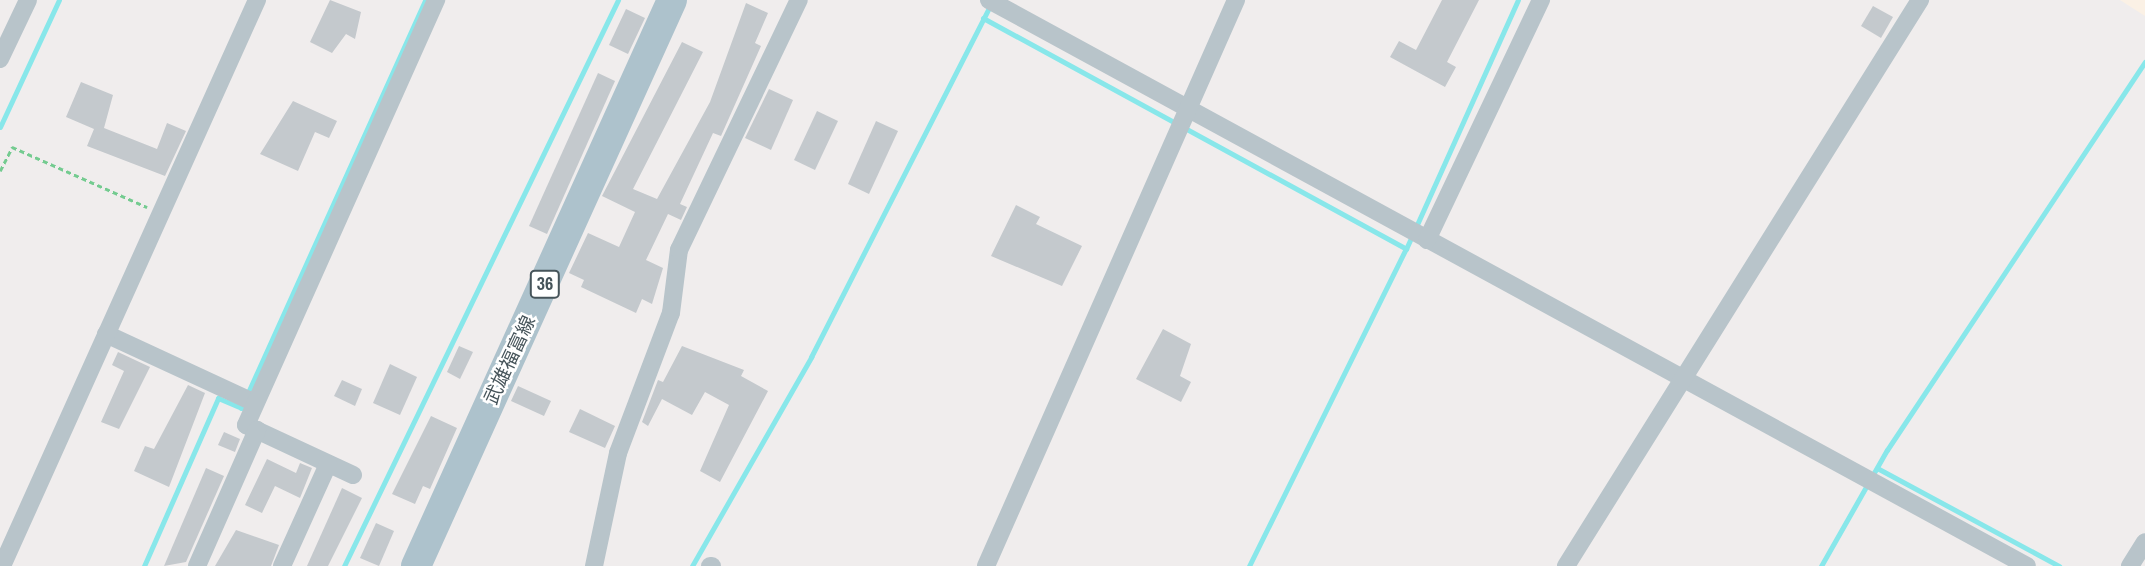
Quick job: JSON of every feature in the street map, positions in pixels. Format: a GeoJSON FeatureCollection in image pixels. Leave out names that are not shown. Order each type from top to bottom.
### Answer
{"type":"FeatureCollection","features":[{"type":"Feature","properties":{"kind":"main road","name":"武雄福富線"},"geometry":{"type":"LineString","coordinates":[[416,566],[671,0]]}},
{"type":"Feature","properties":{"kind":"street"},"geometry":{"type":"LineString","coordinates":[[0,59],[28,0]]}},
{"type":"Feature","properties":{"kind":"street"},"geometry":{"type":"LineString","coordinates":[[2,566],[257,0]]}},
{"type":"Feature","properties":{"kind":"street"},"geometry":{"type":"LineString","coordinates":[[353,475],[246,425],[436,0]]}},
{"type":"Feature","properties":{"kind":"street"},"geometry":{"type":"LineString","coordinates":[[594,566],[618,453],[671,313],[680,250],[799,0]]}},
{"type":"Feature","properties":{"kind":"street"},"geometry":{"type":"LineString","coordinates":[[986,566],[1236,0]]}},
{"type":"Feature","properties":{"kind":"street"},"geometry":{"type":"LineString","coordinates":[[1417,235],[1541,0]]}},
{"type":"Feature","properties":{"kind":"street"},"geometry":{"type":"LineString","coordinates":[[1566,566],[1920,0]]}},
{"type":"Feature","properties":{"kind":"street"},"geometry":{"type":"LineString","coordinates":[[996,4],[1182,120],[1417,235],[2027,566]]}},
{"type":"Feature","properties":{"kind":"street"},"geometry":{"type":"LineString","coordinates":[[106,334],[255,403]]}},
{"type":"Feature","properties":{"kind":"street"},"geometry":{"type":"LineString","coordinates":[[197,566],[257,430]]}},
{"type":"Feature","properties":{"kind":"street"},"geometry":{"type":"LineString","coordinates":[[282,566],[328,464]]}},
{"type":"Feature","properties":{"kind":"street"},"geometry":{"type":"LineString","coordinates":[[2130,566],[2145,542]]}},
{"type":"Feature","properties":{"kind":"path"},"geometry":{"type":"LineString","coordinates":[[0,171],[12,147],[161,213]]}},
{"type":"Feature","properties":{"kind":"shaded area"},"geometry":{"type":"Polygon","coordinates":[[[2120,0],[2145,0],[2145,16],[2120,0]]]}},
{"type":"Feature","properties":{"kind":"building"},"geometry":{"type":"Polygon","coordinates":[[[330,0],[361,12],[355,39],[346,34],[332,53],[310,42],[330,0]]]}},
{"type":"Feature","properties":{"kind":"building"},"geometry":{"type":"Polygon","coordinates":[[[1442,0],[1479,0],[1447,62],[1456,67],[1445,87],[1390,57],[1399,41],[1416,50],[1442,0]]]}},
{"type":"Feature","properties":{"kind":"building"},"geometry":{"type":"Polygon","coordinates":[[[746,3],[768,13],[755,43],[761,46],[721,136],[713,133],[680,204],[687,207],[681,220],[668,214],[646,260],[663,268],[652,304],[642,299],[636,313],[581,287],[584,280],[569,273],[588,233],[619,247],[635,212],[602,196],[682,42],[703,52],[633,189],[657,199],[710,102],[746,3]]]}},
{"type":"Feature","properties":{"kind":"building"},"geometry":{"type":"Polygon","coordinates":[[[1873,6],[1893,17],[1881,38],[1861,26],[1873,6]]]}},
{"type":"Feature","properties":{"kind":"building"},"geometry":{"type":"Polygon","coordinates":[[[626,9],[645,18],[628,54],[609,45],[626,9]]]}},
{"type":"Feature","properties":{"kind":"building"},"geometry":{"type":"Polygon","coordinates":[[[598,73],[615,81],[547,234],[529,226],[598,73]]]}},
{"type":"Feature","properties":{"kind":"building"},"geometry":{"type":"Polygon","coordinates":[[[81,82],[113,95],[104,128],[157,149],[167,123],[186,131],[165,176],[87,146],[94,129],[66,117],[81,82]]]}},
{"type":"Feature","properties":{"kind":"building"},"geometry":{"type":"Polygon","coordinates":[[[769,89],[793,100],[771,150],[745,138],[769,89]]]}},
{"type":"Feature","properties":{"kind":"building"},"geometry":{"type":"Polygon","coordinates":[[[293,101],[337,121],[329,138],[315,132],[298,171],[260,154],[293,101]]]}},
{"type":"Feature","properties":{"kind":"building"},"geometry":{"type":"Polygon","coordinates":[[[817,111],[838,121],[815,170],[794,160],[817,111]]]}},
{"type":"Feature","properties":{"kind":"building"},"geometry":{"type":"Polygon","coordinates":[[[876,121],[898,131],[869,194],[848,184],[876,121]]]}},
{"type":"Feature","properties":{"kind":"building"},"geometry":{"type":"Polygon","coordinates":[[[1016,205],[1040,217],[1036,224],[1082,246],[1062,286],[991,256],[1016,205]]]}},
{"type":"Feature","properties":{"kind":"building"},"geometry":{"type":"Polygon","coordinates":[[[1163,329],[1191,344],[1180,376],[1191,382],[1181,402],[1136,379],[1163,329]]]}},
{"type":"Feature","properties":{"kind":"building"},"geometry":{"type":"Polygon","coordinates":[[[459,346],[473,352],[460,379],[447,372],[459,346]]]}},
{"type":"Feature","properties":{"kind":"building"},"geometry":{"type":"Polygon","coordinates":[[[682,346],[744,370],[741,376],[768,391],[720,482],[700,471],[729,405],[705,392],[692,415],[662,399],[648,426],[642,422],[658,380],[663,382],[682,346]]]}},
{"type":"Feature","properties":{"kind":"building"},"geometry":{"type":"Polygon","coordinates":[[[118,352],[150,367],[119,429],[101,422],[124,371],[112,365],[118,352]]]}},
{"type":"Feature","properties":{"kind":"building"},"geometry":{"type":"Polygon","coordinates":[[[390,364],[417,377],[400,415],[373,403],[390,364]]]}},
{"type":"Feature","properties":{"kind":"building"},"geometry":{"type":"Polygon","coordinates":[[[342,380],[362,389],[355,406],[334,396],[342,380]]]}},
{"type":"Feature","properties":{"kind":"building"},"geometry":{"type":"Polygon","coordinates":[[[188,385],[205,393],[169,487],[134,471],[145,446],[154,449],[188,385]]]}},
{"type":"Feature","properties":{"kind":"building"},"geometry":{"type":"Polygon","coordinates":[[[518,386],[551,401],[544,416],[511,401],[518,386]]]}},
{"type":"Feature","properties":{"kind":"building"},"geometry":{"type":"Polygon","coordinates":[[[580,409],[615,426],[605,448],[569,432],[580,409]]]}},
{"type":"Feature","properties":{"kind":"building"},"geometry":{"type":"Polygon","coordinates":[[[431,416],[457,428],[430,489],[423,486],[415,504],[392,494],[431,416]]]}},
{"type":"Feature","properties":{"kind":"building"},"geometry":{"type":"Polygon","coordinates":[[[224,432],[240,439],[235,452],[218,445],[224,432]]]}},
{"type":"Feature","properties":{"kind":"building"},"geometry":{"type":"Polygon","coordinates":[[[267,459],[296,473],[300,463],[312,468],[300,498],[275,486],[262,513],[245,505],[267,459]]]}},
{"type":"Feature","properties":{"kind":"building"},"geometry":{"type":"Polygon","coordinates":[[[206,468],[224,476],[186,562],[164,566],[206,468]]]}},
{"type":"Feature","properties":{"kind":"building"},"geometry":{"type":"Polygon","coordinates":[[[342,488],[362,498],[328,566],[307,566],[342,488]]]}},
{"type":"Feature","properties":{"kind":"building"},"geometry":{"type":"Polygon","coordinates":[[[376,523],[394,531],[379,566],[360,558],[376,523]]]}},
{"type":"Feature","properties":{"kind":"building"},"geometry":{"type":"Polygon","coordinates":[[[236,530],[279,545],[271,566],[215,566],[236,530]]]}},
{"type":"Feature","properties":{"kind":"waterway"},"geometry":{"type":"LineString","coordinates":[[0,127],[59,0]]}},
{"type":"Feature","properties":{"kind":"waterway"},"geometry":{"type":"LineString","coordinates":[[144,566],[218,398],[241,408],[425,0]]}},
{"type":"Feature","properties":{"kind":"waterway"},"geometry":{"type":"LineString","coordinates":[[344,566],[618,0]]}},
{"type":"Feature","properties":{"kind":"waterway"},"geometry":{"type":"LineString","coordinates":[[1249,566],[1406,249],[1518,0]]}},
{"type":"Feature","properties":{"kind":"waterway"},"geometry":{"type":"LineString","coordinates":[[692,566],[811,357],[991,3]]}},
{"type":"Feature","properties":{"kind":"waterway"},"geometry":{"type":"LineString","coordinates":[[983,18],[1406,249]]}},
{"type":"Feature","properties":{"kind":"waterway"},"geometry":{"type":"LineString","coordinates":[[1821,566],[1887,450],[2145,62]]}},
{"type":"Feature","properties":{"kind":"waterway"},"geometry":{"type":"LineString","coordinates":[[1877,468],[2059,566]]}}]}
